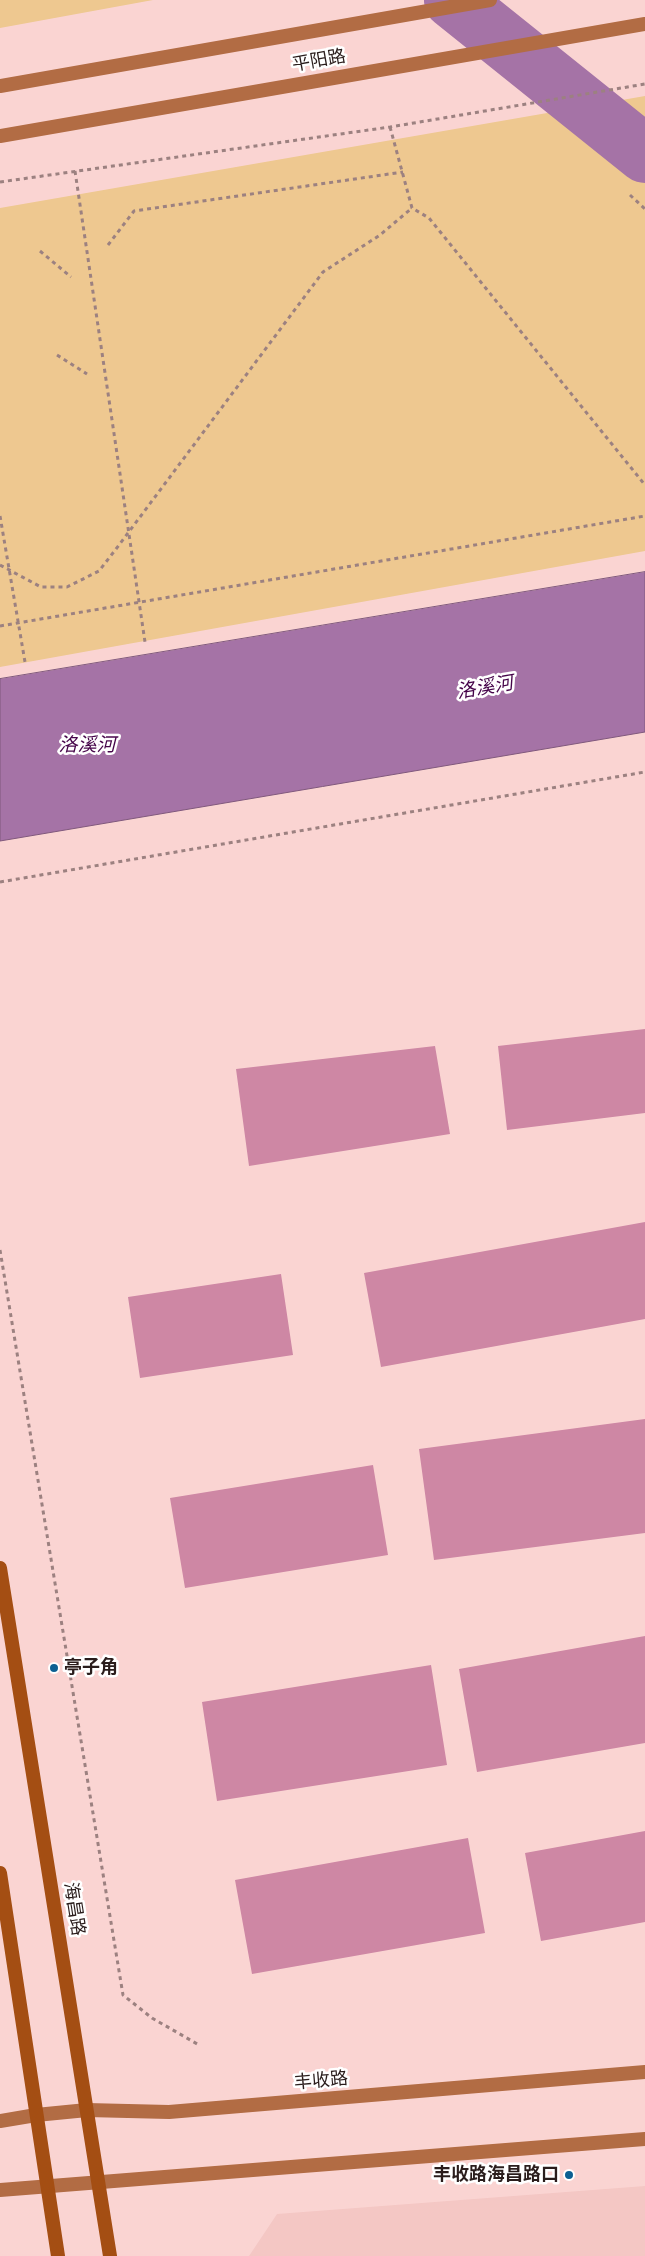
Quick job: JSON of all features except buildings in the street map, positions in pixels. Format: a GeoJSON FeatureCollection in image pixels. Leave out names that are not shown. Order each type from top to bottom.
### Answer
{"type":"FeatureCollection","features":[{"type":"Feature","properties":{"kind":"main road","name":"平阳路"},"geometry":{"type":"LineString","coordinates":[[0,86],[490,0]]}},
{"type":"Feature","properties":{"kind":"main road","name":"平阳路"},"geometry":{"type":"LineString","coordinates":[[0,136],[645,24]]}},
{"type":"Feature","properties":{"kind":"main road","name":"海昌路"},"geometry":{"type":"LineString","coordinates":[[0,1568],[110,2256]]}},
{"type":"Feature","properties":{"kind":"main road"},"geometry":{"type":"LineString","coordinates":[[0,1873],[58,2256]]}},
{"type":"Feature","properties":{"kind":"main road","name":"丰收路"},"geometry":{"type":"LineString","coordinates":[[0,2121],[87,2110],[169,2112],[645,2072]]}},
{"type":"Feature","properties":{"kind":"main road"},"geometry":{"type":"LineString","coordinates":[[0,2190],[645,2139]]}},
{"type":"Feature","properties":{"kind":"path"},"geometry":{"type":"LineString","coordinates":[[0,182],[390,127],[645,84]]}},
{"type":"Feature","properties":{"kind":"path"},"geometry":{"type":"LineString","coordinates":[[390,127],[412,208],[429,218],[645,485]]}},
{"type":"Feature","properties":{"kind":"path"},"geometry":{"type":"LineString","coordinates":[[75,172],[145,642]]}},
{"type":"Feature","properties":{"kind":"path"},"geometry":{"type":"LineString","coordinates":[[108,245],[134,211],[403,172]]}},
{"type":"Feature","properties":{"kind":"path"},"geometry":{"type":"LineString","coordinates":[[630,195],[645,209]]}},
{"type":"Feature","properties":{"kind":"path"},"geometry":{"type":"LineString","coordinates":[[0,565],[41,586],[67,587],[99,571],[323,272],[380,235],[412,208]]}},
{"type":"Feature","properties":{"kind":"path"},"geometry":{"type":"LineString","coordinates":[[40,251],[72,277]]}},
{"type":"Feature","properties":{"kind":"path"},"geometry":{"type":"LineString","coordinates":[[57,355],[88,374]]}},
{"type":"Feature","properties":{"kind":"path"},"geometry":{"type":"LineString","coordinates":[[0,516],[25,662]]}},
{"type":"Feature","properties":{"kind":"path"},"geometry":{"type":"LineString","coordinates":[[0,626],[645,516]]}},
{"type":"Feature","properties":{"kind":"path"},"geometry":{"type":"LineString","coordinates":[[0,882],[645,772]]}},
{"type":"Feature","properties":{"kind":"path"},"geometry":{"type":"LineString","coordinates":[[0,1250],[123,1995],[152,2018],[199,2046]]}},
{"type":"Feature","properties":{"kind":"shaded area"},"geometry":{"type":"Polygon","coordinates":[[[0,0],[153,0],[0,28],[0,0]]]}},
{"type":"Feature","properties":{"kind":"shaded area"},"geometry":{"type":"Polygon","coordinates":[[[645,96],[645,551],[0,667],[0,208],[645,96]]]}},
{"type":"Feature","properties":{"kind":"shaded area"},"geometry":{"type":"Polygon","coordinates":[[[645,2186],[645,2256],[249,2256],[277,2214],[645,2186]]]}},
{"type":"Feature","properties":{"kind":"water","name":"洛溪河"},"geometry":{"type":"Polygon","coordinates":[[[645,572],[645,732],[0,841],[0,679],[645,572]]]}},
{"type":"Feature","properties":{"kind":"waterway"},"geometry":{"type":"LineString","coordinates":[[453,0],[645,154]]}},
{"type":"Feature","properties":{"kind":"place","name":"亭子角"},"geometry":{"type":"Point","coordinates":[54,1668]}},
{"type":"Feature","properties":{"kind":"place","name":"丰收路海昌路口"},"geometry":{"type":"Point","coordinates":[569,2175]}}]}
